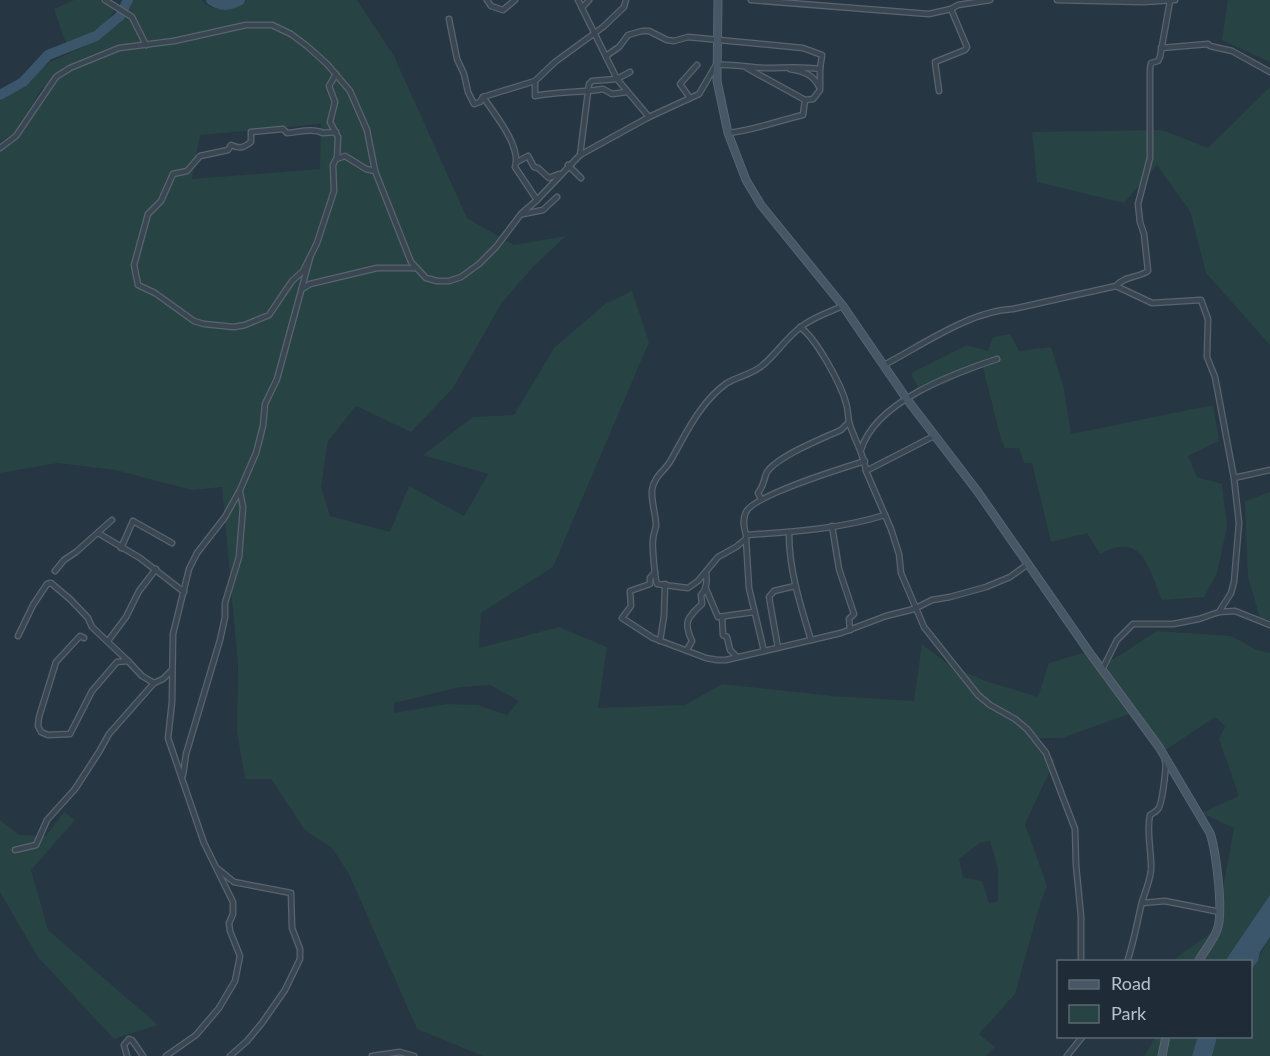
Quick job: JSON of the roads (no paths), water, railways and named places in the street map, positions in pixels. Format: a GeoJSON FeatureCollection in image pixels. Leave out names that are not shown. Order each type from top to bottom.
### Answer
{"type":"FeatureCollection","features":[{"type":"Feature","properties":{"kind":"street"},"geometry":{"type":"LineString","coordinates":[[105,0],[132,17],[147,45]]}},
{"type":"Feature","properties":{"kind":"street"},"geometry":{"type":"LineString","coordinates":[[487,0],[491,6],[503,10],[515,0]]}},
{"type":"Feature","properties":{"kind":"street"},"geometry":{"type":"LineString","coordinates":[[578,0],[617,79],[649,117]]}},
{"type":"Feature","properties":{"kind":"street"},"geometry":{"type":"LineString","coordinates":[[582,8],[588,0]]}},
{"type":"Feature","properties":{"kind":"street"},"geometry":{"type":"LineString","coordinates":[[449,19],[457,59],[474,104],[480,102],[483,97],[535,81],[555,62],[594,34],[624,7],[626,0]]}},
{"type":"Feature","properties":{"kind":"street"},"geometry":{"type":"LineString","coordinates":[[718,0],[716,66],[719,89],[728,133],[746,180],[761,205],[843,306],[906,398],[1029,564],[1101,670],[1160,747],[1210,833],[1214,848],[1220,912],[1217,930],[1199,960]]}},
{"type":"Feature","properties":{"kind":"street"},"geometry":{"type":"LineString","coordinates":[[751,0],[922,14],[939,13],[958,5],[990,0]]}},
{"type":"Feature","properties":{"kind":"street"},"geometry":{"type":"LineString","coordinates":[[939,91],[935,62],[965,50],[967,47],[950,0]]}},
{"type":"Feature","properties":{"kind":"street"},"geometry":{"type":"LineString","coordinates":[[1058,0],[1172,0],[1160,57],[1158,61],[1151,63],[1150,158],[1138,204],[1148,271],[1143,275],[1120,281],[1116,286]]}},
{"type":"Feature","properties":{"kind":"street"},"geometry":{"type":"LineString","coordinates":[[0,148],[24,127],[45,92],[61,73],[104,53],[119,48],[185,39],[246,25],[272,25],[299,40],[336,74],[350,91],[367,130],[375,171],[415,268],[426,278],[449,281],[461,277],[479,264],[521,214],[580,155],[649,117],[699,94],[716,66]]}},
{"type":"Feature","properties":{"kind":"street"},"geometry":{"type":"LineString","coordinates":[[606,56],[619,48],[628,35],[642,31],[649,31],[674,41],[688,37],[804,48],[822,55],[820,90],[813,99],[805,100],[744,66]]}},
{"type":"Feature","properties":{"kind":"street"},"geometry":{"type":"LineString","coordinates":[[1161,48],[1208,44],[1237,53],[1270,72]]}},
{"type":"Feature","properties":{"kind":"street"},"geometry":{"type":"LineString","coordinates":[[716,66],[731,64],[820,69]]}},
{"type":"Feature","properties":{"kind":"street"},"geometry":{"type":"LineString","coordinates":[[690,98],[680,84],[697,65]]}},
{"type":"Feature","properties":{"kind":"street"},"geometry":{"type":"LineString","coordinates":[[778,67],[809,75],[816,80],[820,90]]}},
{"type":"Feature","properties":{"kind":"street"},"geometry":{"type":"LineString","coordinates":[[580,155],[590,82],[617,79],[630,72]]}},
{"type":"Feature","properties":{"kind":"street"},"geometry":{"type":"LineString","coordinates":[[336,74],[329,86],[335,102],[330,122],[336,132],[338,137],[337,158],[333,165],[334,191],[329,210],[303,271],[283,293],[269,315],[234,327],[204,324],[194,321],[138,285],[134,265],[148,214],[161,201],[173,174],[187,171],[200,156],[228,150],[231,145],[239,149],[243,148],[251,142],[250,133],[254,131],[283,129],[289,133],[307,130],[323,133],[336,132]]}},
{"type":"Feature","properties":{"kind":"street"},"geometry":{"type":"LineString","coordinates":[[535,81],[535,96],[552,92],[587,92],[603,89],[612,94],[627,92]]}},
{"type":"Feature","properties":{"kind":"street"},"geometry":{"type":"LineString","coordinates":[[703,89],[719,89]]}},
{"type":"Feature","properties":{"kind":"street"},"geometry":{"type":"LineString","coordinates":[[483,97],[505,128],[517,162],[515,167],[537,200]]}},
{"type":"Feature","properties":{"kind":"street"},"geometry":{"type":"LineString","coordinates":[[728,133],[753,130],[773,122],[803,115],[805,100]]}},
{"type":"Feature","properties":{"kind":"street"},"geometry":{"type":"LineString","coordinates":[[337,158],[345,156],[366,169],[375,171]]}},
{"type":"Feature","properties":{"kind":"street"},"geometry":{"type":"LineString","coordinates":[[517,162],[528,156],[534,167],[549,177],[562,172]]}},
{"type":"Feature","properties":{"kind":"street"},"geometry":{"type":"LineString","coordinates":[[568,165],[581,178]]}},
{"type":"Feature","properties":{"kind":"street"},"geometry":{"type":"LineString","coordinates":[[521,214],[543,210],[557,197]]}},
{"type":"Feature","properties":{"kind":"street"},"geometry":{"type":"LineString","coordinates":[[166,1056],[196,1035],[219,1008],[235,981],[240,956],[230,931],[229,923],[233,914],[233,902],[204,843],[184,780],[170,750],[168,738],[172,702],[172,634],[189,569],[197,553],[225,516],[240,490],[255,453],[265,404],[276,379],[310,258]]}},
{"type":"Feature","properties":{"kind":"street"},"geometry":{"type":"LineString","coordinates":[[302,289],[310,284],[377,268],[415,268]]}},
{"type":"Feature","properties":{"kind":"street"},"geometry":{"type":"LineString","coordinates":[[884,365],[957,326],[992,311],[1013,309],[1116,286],[1152,303],[1201,300],[1208,319],[1207,357],[1215,377],[1234,478],[1239,523],[1234,582],[1231,593],[1219,612]]}},
{"type":"Feature","properties":{"kind":"street"},"geometry":{"type":"LineString","coordinates":[[843,306],[800,327],[762,366],[726,384],[705,404],[680,441],[670,462],[658,474],[652,489],[652,507],[656,526],[652,542],[654,579],[657,584],[688,588],[706,573],[718,557],[741,544],[746,537],[868,521],[885,515]]}},
{"type":"Feature","properties":{"kind":"street"},"geometry":{"type":"LineString","coordinates":[[800,327],[808,332],[815,342],[847,403],[849,422],[865,461],[866,471],[885,515],[898,554],[900,573],[914,609],[924,627],[978,695],[1027,729],[1046,753],[1075,829],[1076,865],[1081,905],[1081,960]]}},
{"type":"Feature","properties":{"kind":"street"},"geometry":{"type":"LineString","coordinates":[[861,450],[867,433],[875,423],[906,398],[967,369],[996,359]]}},
{"type":"Feature","properties":{"kind":"street"},"geometry":{"type":"LineString","coordinates":[[761,499],[758,493],[765,484],[766,473],[776,462],[842,430],[849,422]]}},
{"type":"Feature","properties":{"kind":"street"},"geometry":{"type":"LineString","coordinates":[[866,471],[934,436]]}},
{"type":"Feature","properties":{"kind":"street"},"geometry":{"type":"LineString","coordinates":[[764,651],[749,588],[743,520],[746,511],[761,499],[865,461]]}},
{"type":"Feature","properties":{"kind":"street"},"geometry":{"type":"LineString","coordinates":[[1234,478],[1270,470]]}},
{"type":"Feature","properties":{"kind":"street"},"geometry":{"type":"LineString","coordinates":[[184,780],[186,754],[220,640],[225,617],[225,603],[239,557],[243,507],[240,490]]}},
{"type":"Feature","properties":{"kind":"street"},"geometry":{"type":"LineString","coordinates":[[55,571],[64,560],[112,520]]}},
{"type":"Feature","properties":{"kind":"street"},"geometry":{"type":"LineString","coordinates":[[121,548],[131,522],[134,520],[172,543]]}},
{"type":"Feature","properties":{"kind":"street"},"geometry":{"type":"LineString","coordinates":[[832,526],[839,569],[854,614],[849,619],[850,630]]}},
{"type":"Feature","properties":{"kind":"street"},"geometry":{"type":"LineString","coordinates":[[789,532],[789,557],[811,640]]}},
{"type":"Feature","properties":{"kind":"street"},"geometry":{"type":"LineString","coordinates":[[98,533],[156,569],[184,592]]}},
{"type":"Feature","properties":{"kind":"street"},"geometry":{"type":"LineString","coordinates":[[655,569],[650,578],[650,584],[630,591],[631,606],[622,618],[660,641],[717,660],[850,630],[885,616],[914,609],[932,600],[987,587],[1010,577],[1029,564]]}},
{"type":"Feature","properties":{"kind":"street"},"geometry":{"type":"LineString","coordinates":[[108,641],[126,616],[139,591],[156,569]]}},
{"type":"Feature","properties":{"kind":"street"},"geometry":{"type":"LineString","coordinates":[[706,573],[706,589],[716,615],[722,617],[754,612]]}},
{"type":"Feature","properties":{"kind":"street"},"geometry":{"type":"LineString","coordinates":[[18,636],[33,605],[47,584],[51,583],[71,600],[88,618],[92,627],[142,676],[154,683]]}},
{"type":"Feature","properties":{"kind":"street"},"geometry":{"type":"LineString","coordinates":[[660,641],[664,616],[665,584]]}},
{"type":"Feature","properties":{"kind":"street"},"geometry":{"type":"LineString","coordinates":[[778,648],[769,597],[774,591],[795,586]]}},
{"type":"Feature","properties":{"kind":"street"},"geometry":{"type":"LineString","coordinates":[[687,650],[692,641],[687,629],[689,616],[702,604],[701,595],[706,589]]}},
{"type":"Feature","properties":{"kind":"street"},"geometry":{"type":"LineString","coordinates":[[1101,670],[1117,640],[1133,624],[1173,624],[1219,612],[1235,611],[1270,625]]}},
{"type":"Feature","properties":{"kind":"street"},"geometry":{"type":"LineString","coordinates":[[722,617],[723,635],[727,637],[730,650],[737,657]]}},
{"type":"Feature","properties":{"kind":"street"},"geometry":{"type":"LineString","coordinates":[[84,639],[81,636],[56,662],[39,717],[39,730],[45,734],[70,734],[92,691],[117,662],[128,661]]}},
{"type":"Feature","properties":{"kind":"street"},"geometry":{"type":"LineString","coordinates":[[15,850],[36,845],[47,820],[75,789],[106,737],[133,704],[154,683],[163,680],[171,671]]}},
{"type":"Feature","properties":{"kind":"street"},"geometry":{"type":"LineString","coordinates":[[1128,960],[1151,874],[1151,848],[1147,826],[1150,815],[1158,809],[1160,803],[1167,766],[1160,747]]}},
{"type":"Feature","properties":{"kind":"street"},"geometry":{"type":"LineString","coordinates":[[216,867],[234,882],[291,893],[292,928],[300,949],[300,959],[285,990],[247,1041],[230,1056]]}},
{"type":"Feature","properties":{"kind":"street"},"geometry":{"type":"LineString","coordinates":[[1142,903],[1165,901],[1220,912]]}},
{"type":"Feature","properties":{"kind":"street"},"geometry":{"type":"LineString","coordinates":[[1067,1056],[1081,1038]]}},
{"type":"Feature","properties":{"kind":"street"},"geometry":{"type":"LineString","coordinates":[[1161,1056],[1166,1038]]}},
{"type":"Feature","properties":{"kind":"street"},"geometry":{"type":"LineString","coordinates":[[127,1056],[124,1045],[129,1039],[143,1056]]}},
{"type":"Feature","properties":{"kind":"street"},"geometry":{"type":"LineString","coordinates":[[372,1056],[400,1052],[414,1056]]}},
{"type":"Feature","properties":{"kind":"water"},"geometry":{"type":"Polygon","coordinates":[[[1270,895],[1270,937],[1260,952],[1258,961],[1252,968],[1252,960],[1226,960],[1270,895]]]}},
{"type":"Feature","properties":{"kind":"water"},"geometry":{"type":"Polygon","coordinates":[[[1197,1038],[1217,1038],[1212,1056],[1192,1056],[1197,1038]]]}},
{"type":"Feature","properties":{"kind":"waterway"},"geometry":{"type":"LineString","coordinates":[[0,95],[23,82],[48,55],[96,36],[120,16],[128,0]]}},
{"type":"Feature","properties":{"kind":"waterway"},"geometry":{"type":"LineString","coordinates":[[211,0],[225,5],[240,0]]}}]}
